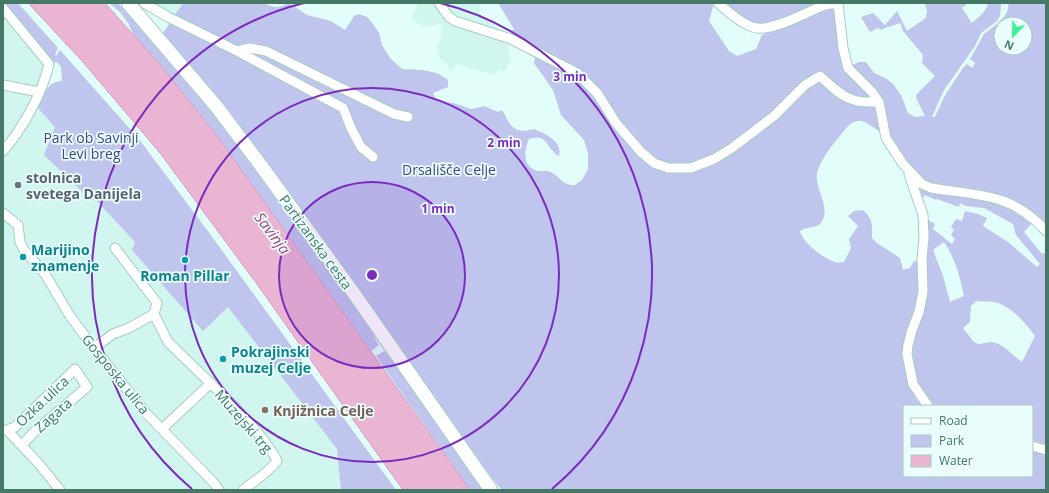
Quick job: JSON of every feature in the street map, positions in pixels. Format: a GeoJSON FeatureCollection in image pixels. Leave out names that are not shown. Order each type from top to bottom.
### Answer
{"type":"FeatureCollection","features":[{"type":"Feature","properties":{"kind":"street","name":"Partizanska cesta"},"geometry":{"type":"LineString","coordinates":[[128,3],[216,106],[262,167],[355,295],[491,490]]}},
{"type":"Feature","properties":{"kind":"street"},"geometry":{"type":"LineString","coordinates":[[144,3],[343,108],[361,147],[373,157]]}},
{"type":"Feature","properties":{"kind":"street"},"geometry":{"type":"LineString","coordinates":[[438,3],[449,17],[455,21],[511,39],[577,73],[597,93],[616,123],[640,152],[654,163],[668,168],[691,168],[714,159],[732,148],[774,116],[805,85],[820,76],[851,100],[879,102]]}},
{"type":"Feature","properties":{"kind":"street"},"geometry":{"type":"LineString","coordinates":[[718,3],[734,16],[756,28],[766,28],[781,24],[821,6],[838,4],[843,48],[848,68],[872,92],[879,102],[886,138],[908,171],[922,184],[931,188],[992,197],[1008,203],[1021,210],[1046,231]]}},
{"type":"Feature","properties":{"kind":"street"},"geometry":{"type":"LineString","coordinates":[[3,8],[49,64],[46,76],[39,92],[12,141],[3,151]]}},
{"type":"Feature","properties":{"kind":"street"},"geometry":{"type":"LineString","coordinates":[[237,51],[250,48],[266,51],[394,114],[408,117]]}},
{"type":"Feature","properties":{"kind":"street"},"geometry":{"type":"LineString","coordinates":[[3,84],[39,92]]}},
{"type":"Feature","properties":{"kind":"street"},"geometry":{"type":"LineString","coordinates":[[908,171],[923,215],[924,236],[922,259],[923,292],[919,312],[908,345],[907,354],[912,384],[927,405]]}},
{"type":"Feature","properties":{"kind":"street","name":"Gosposka ulica"},"geometry":{"type":"LineString","coordinates":[[3,213],[18,225],[20,242],[24,250],[45,274],[70,316],[94,348],[145,412],[219,490]]}},
{"type":"Feature","properties":{"kind":"street","name":"Muzejski trg"},"geometry":{"type":"LineString","coordinates":[[115,248],[157,303],[154,314],[168,342],[236,408],[263,439],[274,455],[277,461],[265,475],[243,490]]}},
{"type":"Feature","properties":{"kind":"street"},"geometry":{"type":"LineString","coordinates":[[94,348],[113,334],[129,328],[154,314]]}},
{"type":"Feature","properties":{"kind":"street","name":"Zagata"},"geometry":{"type":"LineString","coordinates":[[22,445],[33,433],[87,387],[75,369]]}},
{"type":"Feature","properties":{"kind":"street","name":"Ozka ulica"},"geometry":{"type":"LineString","coordinates":[[22,445],[7,430],[15,427],[75,369]]}},
{"type":"Feature","properties":{"kind":"street"},"geometry":{"type":"LineString","coordinates":[[162,429],[211,383]]}},
{"type":"Feature","properties":{"kind":"street"},"geometry":{"type":"LineString","coordinates":[[22,445],[60,490]]}},
{"type":"Feature","properties":{"kind":"street"},"geometry":{"type":"LineString","coordinates":[[1033,446],[1046,450]]}},
{"type":"Feature","properties":{"kind":"shaded area"},"geometry":{"type":"Polygon","coordinates":[[[3,3],[52,63],[46,88],[61,135],[98,198],[229,296],[372,490],[3,490],[3,3]]]}},
{"type":"Feature","properties":{"kind":"shaded area"},"geometry":{"type":"Polygon","coordinates":[[[151,3],[183,3],[175,17],[151,3]]]}},
{"type":"Feature","properties":{"kind":"shaded area"},"geometry":{"type":"Polygon","coordinates":[[[416,3],[480,3],[480,14],[508,36],[506,42],[509,55],[512,58],[504,72],[499,70],[492,75],[456,64],[453,71],[447,68],[448,64],[440,59],[437,46],[442,36],[441,24],[424,27],[411,18],[418,5],[416,3]]]}},
{"type":"Feature","properties":{"kind":"green space","name":"Park ob Savinji Levi breg"},"geometry":{"type":"Polygon","coordinates":[[[4,3],[18,3],[58,48],[55,54],[56,56],[60,50],[138,138],[210,234],[396,490],[341,490],[337,449],[228,307],[203,331],[132,250],[135,242],[96,200],[91,200],[44,155],[55,127],[38,108],[49,86],[62,81],[61,67],[57,62],[52,63],[4,3]]]}},
{"type":"Feature","properties":{"kind":"green space"},"geometry":{"type":"Polygon","coordinates":[[[109,3],[118,3],[127,13],[131,14],[222,121],[376,335],[374,337],[379,345],[371,351],[217,136],[162,67],[135,38],[128,23],[120,12],[109,3]]]}},
{"type":"Feature","properties":{"kind":"green space","name":"Drsališče Celje"},"geometry":{"type":"Polygon","coordinates":[[[183,3],[263,3],[276,7],[289,3],[307,15],[331,21],[345,30],[354,16],[359,14],[367,17],[373,24],[379,33],[382,45],[390,58],[402,69],[432,72],[443,76],[448,80],[448,87],[433,93],[436,99],[471,109],[484,106],[498,112],[501,110],[512,127],[515,129],[527,131],[534,129],[552,138],[558,146],[559,156],[544,140],[535,137],[529,139],[527,144],[525,153],[527,162],[533,169],[551,172],[570,185],[575,185],[582,180],[588,169],[588,153],[584,140],[561,115],[553,90],[534,63],[535,57],[579,78],[654,167],[669,173],[684,173],[714,165],[738,147],[811,83],[820,80],[828,85],[880,106],[881,132],[865,122],[857,121],[848,126],[822,160],[817,173],[817,179],[825,212],[818,226],[805,228],[800,231],[809,245],[820,254],[835,262],[844,262],[851,248],[849,239],[858,226],[848,216],[854,211],[863,210],[869,216],[871,222],[872,238],[900,258],[903,270],[910,268],[914,261],[920,262],[918,300],[904,345],[906,373],[916,399],[923,405],[903,405],[903,477],[1033,477],[1033,451],[1046,454],[1046,490],[502,490],[471,453],[266,165],[163,33],[183,3]]]}},
{"type":"Feature","properties":{"kind":"green space"},"geometry":{"type":"Polygon","coordinates":[[[498,3],[714,3],[709,21],[729,51],[737,56],[756,49],[762,35],[820,10],[833,8],[836,12],[834,14],[835,17],[837,16],[846,68],[872,95],[869,97],[850,96],[819,73],[814,74],[739,140],[719,154],[684,167],[655,161],[625,129],[595,85],[508,36],[514,29],[498,3]]]}},
{"type":"Feature","properties":{"kind":"green space"},"geometry":{"type":"Polygon","coordinates":[[[722,3],[825,3],[775,24],[753,26],[722,3]]]}},
{"type":"Feature","properties":{"kind":"green space"},"geometry":{"type":"Polygon","coordinates":[[[926,3],[968,3],[962,8],[972,23],[988,6],[986,3],[1001,4],[1000,16],[993,16],[993,24],[981,33],[975,46],[944,90],[932,117],[935,117],[944,97],[963,68],[967,64],[972,68],[975,63],[970,59],[984,34],[993,27],[993,56],[1033,56],[1033,16],[1005,16],[1009,3],[1046,3],[1046,228],[1025,210],[932,186],[916,176],[888,134],[885,104],[876,90],[850,66],[859,62],[866,62],[874,73],[887,79],[893,84],[901,95],[908,113],[915,117],[925,116],[916,95],[935,76],[922,63],[923,55],[903,31],[900,23],[880,30],[878,28],[870,32],[861,17],[873,13],[885,25],[897,11],[907,31],[926,18],[926,3]]]}},
{"type":"Feature","properties":{"kind":"green space"},"geometry":{"type":"Polygon","coordinates":[[[914,182],[1010,206],[1032,223],[1024,232],[1042,254],[1046,252],[1046,449],[1033,446],[1033,405],[933,405],[919,390],[913,370],[912,356],[927,219],[935,224],[933,229],[952,244],[955,239],[951,235],[954,230],[951,227],[956,219],[962,221],[965,211],[978,214],[987,218],[983,226],[1008,242],[1037,267],[1040,264],[1016,235],[1013,224],[984,208],[966,206],[960,203],[959,207],[925,195],[920,202],[914,182]],[[944,242],[933,250],[943,276],[950,302],[964,296],[957,268],[944,242]],[[976,301],[971,306],[970,322],[963,328],[974,342],[978,344],[989,342],[1000,345],[1022,362],[1035,336],[1018,316],[1007,307],[995,302],[976,301]]]}},
{"type":"Feature","properties":{"kind":"green space"},"geometry":{"type":"Polygon","coordinates":[[[384,351],[401,370],[486,490],[470,490],[376,356],[384,351]]]}},
{"type":"Feature","properties":{"kind":"water","name":"Savinja"},"geometry":{"type":"Polygon","coordinates":[[[28,3],[105,3],[162,67],[217,136],[470,490],[403,490],[254,280],[160,153],[82,61],[28,3]]]}},
{"type":"Feature","properties":{"kind":"place","name":"stolnica svetega Danijela"},"geometry":{"type":"Point","coordinates":[18,185]}},
{"type":"Feature","properties":{"kind":"place","name":"Marijino znamenje"},"geometry":{"type":"Point","coordinates":[23,257]}},
{"type":"Feature","properties":{"kind":"place","name":"Roman Pillar"},"geometry":{"type":"Point","coordinates":[185,260]}},
{"type":"Feature","properties":{"kind":"place","name":"Pokrajinski muzej Celje"},"geometry":{"type":"Point","coordinates":[223,359]}},
{"type":"Feature","properties":{"kind":"place","name":"Knjižnica Celje"},"geometry":{"type":"Point","coordinates":[265,410]}}]}
